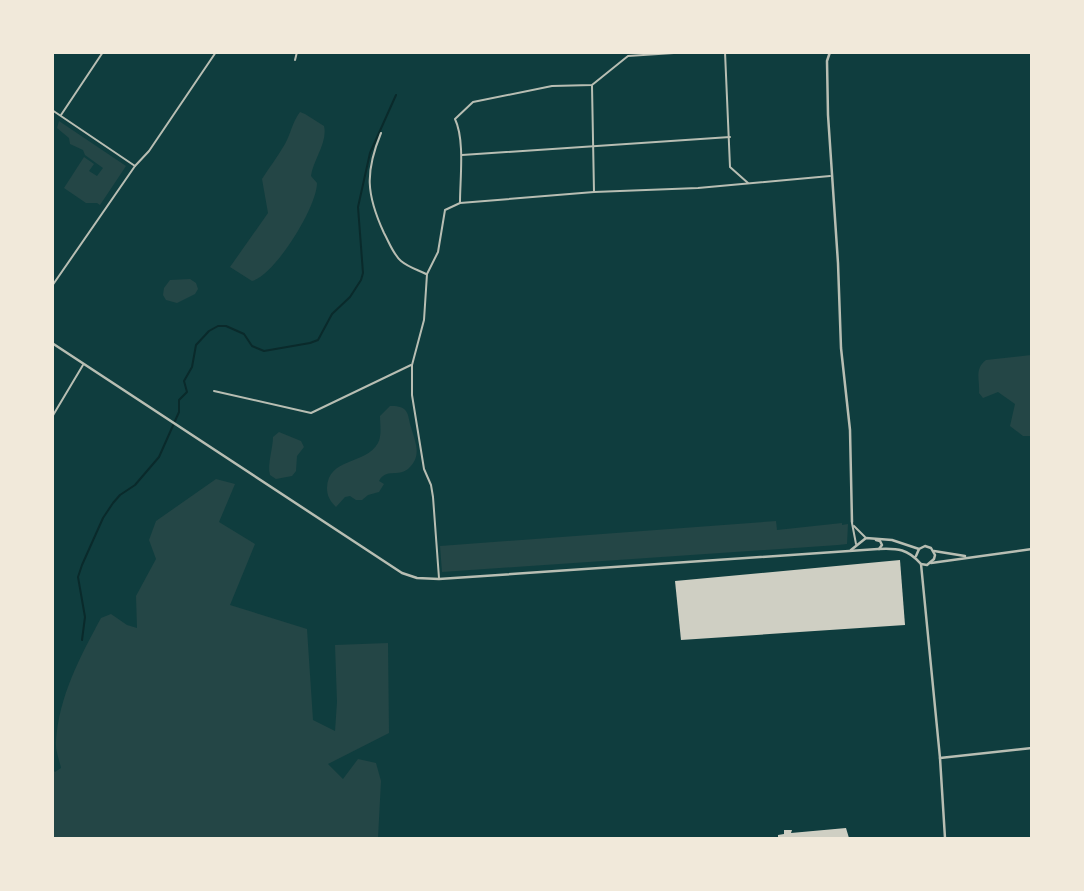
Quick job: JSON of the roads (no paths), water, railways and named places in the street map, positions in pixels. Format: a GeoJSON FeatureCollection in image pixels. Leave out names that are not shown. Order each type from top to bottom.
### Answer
{"type":"FeatureCollection","features":[{"type":"Feature","properties":{"kind":"street"},"geometry":{"type":"LineString","coordinates":[[60,116],[103,52]]}},
{"type":"Feature","properties":{"kind":"street"},"geometry":{"type":"LineString","coordinates":[[52,286],[216,52]]}},
{"type":"Feature","properties":{"kind":"street"},"geometry":{"type":"LineString","coordinates":[[295,60],[298,52]]}},
{"type":"Feature","properties":{"kind":"street"},"geometry":{"type":"LineString","coordinates":[[460,203],[461,155],[455,119],[473,102],[552,86],[592,85],[628,54],[689,52]]}},
{"type":"Feature","properties":{"kind":"street"},"geometry":{"type":"LineString","coordinates":[[725,52],[730,167],[749,184]]}},
{"type":"Feature","properties":{"kind":"street"},"geometry":{"type":"LineString","coordinates":[[830,52],[827,61],[827,102],[841,348],[850,430],[852,522],[856,544],[862,550]]}},
{"type":"Feature","properties":{"kind":"street"},"geometry":{"type":"LineString","coordinates":[[592,85],[594,191]]}},
{"type":"Feature","properties":{"kind":"street"},"geometry":{"type":"LineString","coordinates":[[52,110],[135,166]]}},
{"type":"Feature","properties":{"kind":"street"},"geometry":{"type":"LineString","coordinates":[[382,133],[372,156],[369,173],[369,190],[374,212],[401,261],[427,274]]}},
{"type":"Feature","properties":{"kind":"street"},"geometry":{"type":"LineString","coordinates":[[461,155],[730,137]]}},
{"type":"Feature","properties":{"kind":"street"},"geometry":{"type":"LineString","coordinates":[[439,579],[433,497],[424,469],[412,395],[411,365],[424,320],[427,274],[438,252],[445,210],[460,203],[594,191],[749,184],[831,176]]}},
{"type":"Feature","properties":{"kind":"street"},"geometry":{"type":"LineString","coordinates":[[52,343],[402,573],[417,578],[439,579],[878,549],[905,551],[916,556],[922,579],[945,838]]}},
{"type":"Feature","properties":{"kind":"street"},"geometry":{"type":"LineString","coordinates":[[52,417],[83,365]]}},
{"type":"Feature","properties":{"kind":"street"},"geometry":{"type":"LineString","coordinates":[[214,391],[311,413],[411,365]]}},
{"type":"Feature","properties":{"kind":"street"},"geometry":{"type":"LineString","coordinates":[[852,522],[856,531],[866,538],[880,541],[883,545],[878,549]]}},
{"type":"Feature","properties":{"kind":"street"},"geometry":{"type":"LineString","coordinates":[[850,551],[866,538],[892,540],[919,549],[928,547],[933,551],[968,557]]}},
{"type":"Feature","properties":{"kind":"street"},"geometry":{"type":"LineString","coordinates":[[916,556],[919,549]]}},
{"type":"Feature","properties":{"kind":"street"},"geometry":{"type":"LineString","coordinates":[[920,564],[1031,549]]}},
{"type":"Feature","properties":{"kind":"street"},"geometry":{"type":"LineString","coordinates":[[922,579],[934,559],[933,551]]}},
{"type":"Feature","properties":{"kind":"street"},"geometry":{"type":"LineString","coordinates":[[940,758],[1031,748]]}},
{"type":"Feature","properties":{"kind":"waterway"},"geometry":{"type":"LineString","coordinates":[[82,640],[85,617],[78,577],[82,565],[103,518],[113,503],[135,485],[159,457],[179,412],[179,400],[187,392],[184,381],[192,367],[196,345],[218,326],[226,326],[244,334],[252,346],[264,351],[318,340],[332,314],[350,297],[361,280],[363,273],[358,207],[370,153],[396,95]]}}]}
